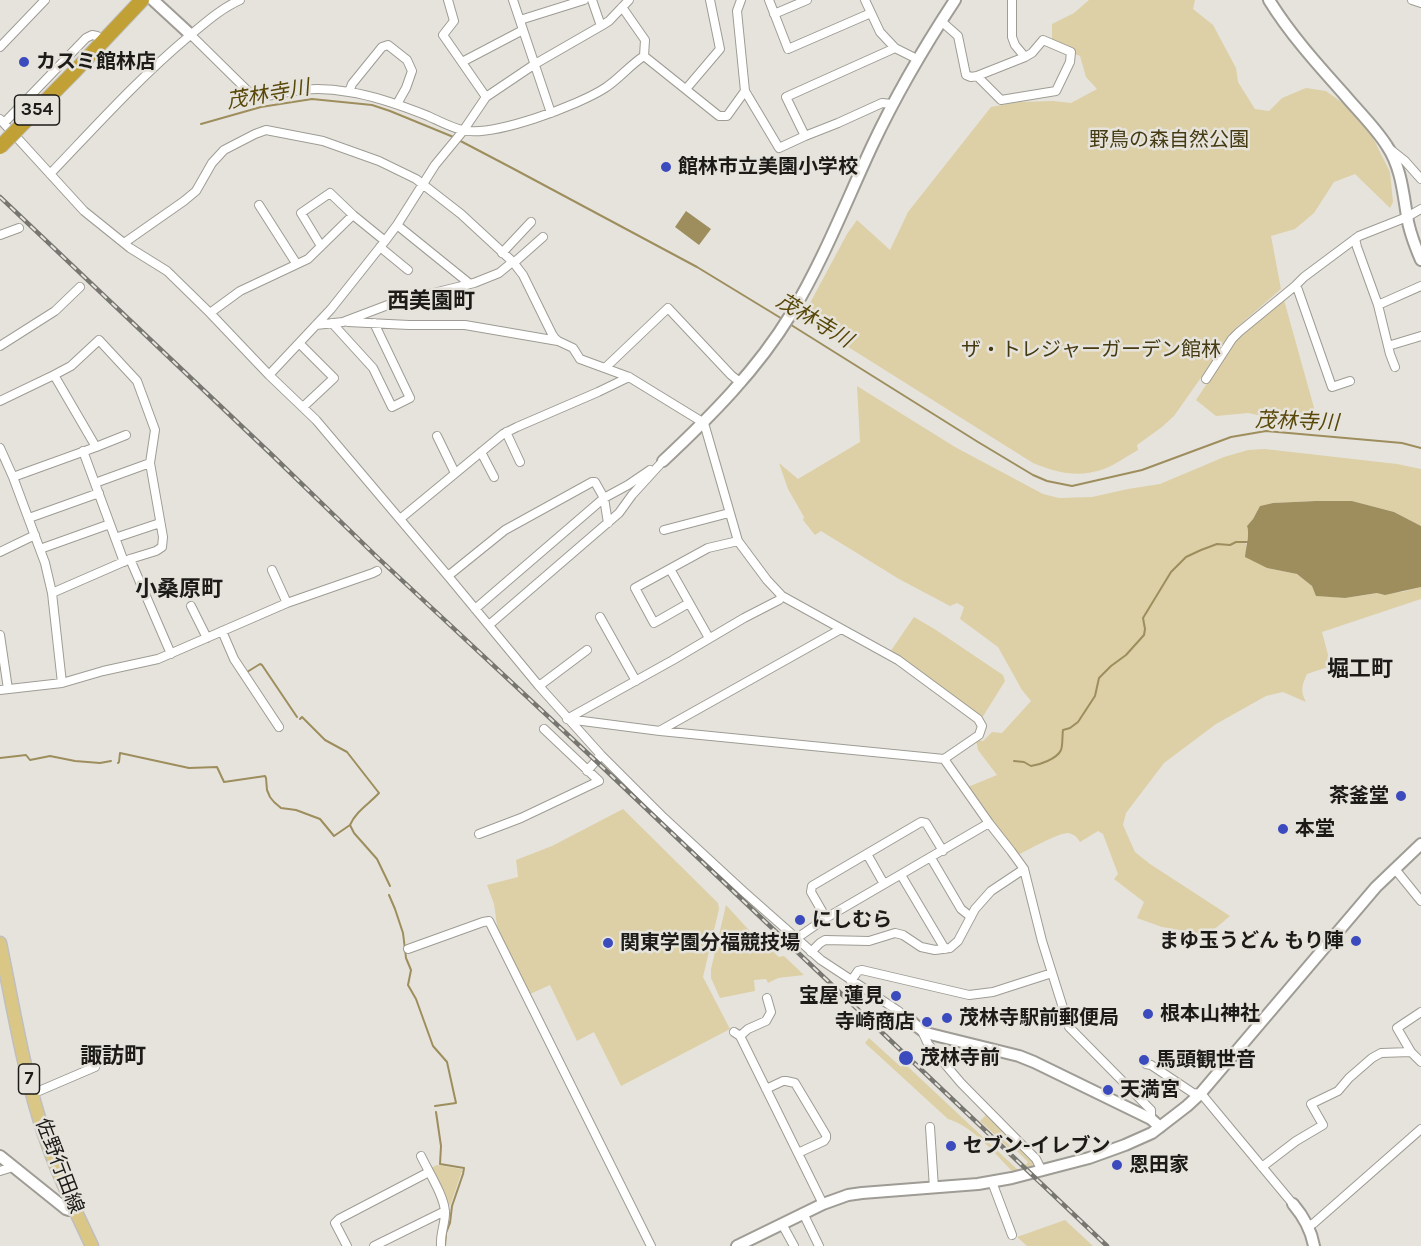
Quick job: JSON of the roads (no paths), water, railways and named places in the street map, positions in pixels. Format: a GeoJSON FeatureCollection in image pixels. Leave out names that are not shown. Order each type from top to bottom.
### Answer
{"type":"FeatureCollection","features":[{"type":"Feature","properties":{"kind":"highway","name":"354"},"geometry":{"type":"LineString","coordinates":[[0,147],[132,0]]}},
{"type":"Feature","properties":{"kind":"highway","name":"354"},"geometry":{"type":"LineString","coordinates":[[102,36],[142,0]]}},
{"type":"Feature","properties":{"kind":"highway","name":"354"},"geometry":{"type":"LineString","coordinates":[[1,126],[71,69]]}},
{"type":"Feature","properties":{"kind":"main road","name":"佐野行田線"},"geometry":{"type":"LineString","coordinates":[[0,943],[39,1119],[75,1210],[92,1246]]}},
{"type":"Feature","properties":{"kind":"street"},"geometry":{"type":"LineString","coordinates":[[0,47],[45,0]]}},
{"type":"Feature","properties":{"kind":"street"},"geometry":{"type":"LineString","coordinates":[[153,0],[254,97],[296,90],[349,92],[397,104],[462,133],[524,122],[551,113],[605,88],[644,56],[645,40],[622,7]]}},
{"type":"Feature","properties":{"kind":"street"},"geometry":{"type":"LineString","coordinates":[[50,174],[144,76],[225,7],[240,0]]}},
{"type":"Feature","properties":{"kind":"street"},"geometry":{"type":"LineString","coordinates":[[448,0],[454,21],[443,35],[486,97]]}},
{"type":"Feature","properties":{"kind":"street"},"geometry":{"type":"LineString","coordinates":[[513,0],[551,113]]}},
{"type":"Feature","properties":{"kind":"street"},"geometry":{"type":"LineString","coordinates":[[520,20],[584,0]]}},
{"type":"Feature","properties":{"kind":"street"},"geometry":{"type":"LineString","coordinates":[[592,0],[601,26]]}},
{"type":"Feature","properties":{"kind":"street"},"geometry":{"type":"LineString","coordinates":[[269,375],[331,309],[397,225],[435,165],[462,133],[486,97],[535,64],[601,26],[629,0]]}},
{"type":"Feature","properties":{"kind":"street"},"geometry":{"type":"LineString","coordinates":[[686,89],[720,49],[710,0]]}},
{"type":"Feature","properties":{"kind":"street"},"geometry":{"type":"LineString","coordinates":[[741,0],[736,11],[745,91],[779,148],[882,103],[892,104]]}},
{"type":"Feature","properties":{"kind":"street"},"geometry":{"type":"LineString","coordinates":[[768,0],[788,50],[871,13]]}},
{"type":"Feature","properties":{"kind":"street"},"geometry":{"type":"LineString","coordinates":[[774,14],[807,0]]}},
{"type":"Feature","properties":{"kind":"street"},"geometry":{"type":"LineString","coordinates":[[865,0],[880,32],[895,48],[917,59]]}},
{"type":"Feature","properties":{"kind":"street"},"geometry":{"type":"LineString","coordinates":[[489,625],[624,508],[632,495],[663,461],[704,423],[741,383],[790,316],[831,238],[892,104],[917,59],[955,0]]}},
{"type":"Feature","properties":{"kind":"street"},"geometry":{"type":"LineString","coordinates":[[1012,0],[1012,37],[1015,45],[1025,57]]}},
{"type":"Feature","properties":{"kind":"street"},"geometry":{"type":"LineString","coordinates":[[1269,0],[1311,55],[1388,147],[1402,184],[1407,217],[1421,260]]}},
{"type":"Feature","properties":{"kind":"street"},"geometry":{"type":"LineString","coordinates":[[1412,0],[1421,3]]}},
{"type":"Feature","properties":{"kind":"street"},"geometry":{"type":"LineString","coordinates":[[941,21],[958,36],[966,75],[971,77],[1032,54],[1043,40],[1071,52],[1070,62],[1056,92],[1001,100],[977,76]]}},
{"type":"Feature","properties":{"kind":"street"},"geometry":{"type":"LineString","coordinates":[[462,62],[523,30]]}},
{"type":"Feature","properties":{"kind":"street"},"geometry":{"type":"LineString","coordinates":[[16,138],[100,51],[102,36],[92,35],[86,38],[1,126],[16,138],[84,211],[124,243],[167,272],[316,420],[567,719],[601,755],[743,891],[811,952],[830,968],[897,1010],[921,1030],[1019,1056],[1156,1123]]}},
{"type":"Feature","properties":{"kind":"street"},"geometry":{"type":"LineString","coordinates":[[349,92],[352,84],[382,47],[388,45],[407,60],[412,71],[397,104]]}},
{"type":"Feature","properties":{"kind":"street"},"geometry":{"type":"LineString","coordinates":[[805,136],[786,96],[895,48]]}},
{"type":"Feature","properties":{"kind":"street"},"geometry":{"type":"LineString","coordinates":[[644,56],[719,116],[727,116],[745,91]]}},
{"type":"Feature","properties":{"kind":"street"},"geometry":{"type":"LineString","coordinates":[[124,243],[196,191],[212,163],[224,150],[266,130],[323,141],[369,157],[416,179],[461,214],[513,262],[523,275],[556,340],[573,348],[580,359],[629,377],[704,423],[738,541],[782,596],[898,660],[978,719],[982,726],[979,735],[944,759],[660,731],[567,719]]}},
{"type":"Feature","properties":{"kind":"street"},"geometry":{"type":"LineString","coordinates":[[1388,147],[1406,161],[1421,179]]}},
{"type":"Feature","properties":{"kind":"street"},"geometry":{"type":"LineString","coordinates":[[321,246],[301,213],[330,193],[408,270]]}},
{"type":"Feature","properties":{"kind":"street"},"geometry":{"type":"LineString","coordinates":[[259,205],[296,263]]}},
{"type":"Feature","properties":{"kind":"street"},"geometry":{"type":"LineString","coordinates":[[1206,379],[1232,339],[1304,277],[1359,236],[1421,209]]}},
{"type":"Feature","properties":{"kind":"street"},"geometry":{"type":"LineString","coordinates":[[210,313],[240,291],[308,259],[353,215]]}},
{"type":"Feature","properties":{"kind":"street"},"geometry":{"type":"LineString","coordinates":[[502,253],[531,222]]}},
{"type":"Feature","properties":{"kind":"street"},"geometry":{"type":"LineString","coordinates":[[397,225],[470,284]]}},
{"type":"Feature","properties":{"kind":"street"},"geometry":{"type":"LineString","coordinates":[[0,235],[19,228]]}},
{"type":"Feature","properties":{"kind":"street"},"geometry":{"type":"LineString","coordinates":[[343,322],[393,303],[470,284],[499,273],[543,237]]}},
{"type":"Feature","properties":{"kind":"street"},"geometry":{"type":"LineString","coordinates":[[1355,239],[1378,305],[1395,367]]}},
{"type":"Feature","properties":{"kind":"street"},"geometry":{"type":"LineString","coordinates":[[1296,286],[1332,387],[1350,381]]}},
{"type":"Feature","properties":{"kind":"street"},"geometry":{"type":"LineString","coordinates":[[1378,305],[1421,286]]}},
{"type":"Feature","properties":{"kind":"street"},"geometry":{"type":"LineString","coordinates":[[0,346],[55,311],[80,287]]}},
{"type":"Feature","properties":{"kind":"street"},"geometry":{"type":"LineString","coordinates":[[605,368],[668,308],[741,383]]}},
{"type":"Feature","properties":{"kind":"street"},"geometry":{"type":"LineString","coordinates":[[316,325],[343,322],[465,325],[558,341],[556,340]]}},
{"type":"Feature","properties":{"kind":"street"},"geometry":{"type":"LineString","coordinates":[[332,323],[373,368],[392,407],[410,398],[374,323]]}},
{"type":"Feature","properties":{"kind":"street"},"geometry":{"type":"LineString","coordinates":[[1388,346],[1421,336]]}},
{"type":"Feature","properties":{"kind":"street"},"geometry":{"type":"LineString","coordinates":[[0,401],[71,366],[99,340],[137,381],[155,430],[150,462],[163,537],[162,547],[52,593]]}},
{"type":"Feature","properties":{"kind":"street"},"geometry":{"type":"LineString","coordinates":[[299,343],[334,378],[303,407]]}},
{"type":"Feature","properties":{"kind":"street"},"geometry":{"type":"LineString","coordinates":[[54,375],[96,447]]}},
{"type":"Feature","properties":{"kind":"street"},"geometry":{"type":"LineString","coordinates":[[400,519],[506,432],[629,377]]}},
{"type":"Feature","properties":{"kind":"street"},"geometry":{"type":"LineString","coordinates":[[506,432],[520,462]]}},
{"type":"Feature","properties":{"kind":"street"},"geometry":{"type":"LineString","coordinates":[[13,477],[126,435]]}},
{"type":"Feature","properties":{"kind":"street"},"geometry":{"type":"LineString","coordinates":[[437,436],[455,473]]}},
{"type":"Feature","properties":{"kind":"street"},"geometry":{"type":"LineString","coordinates":[[0,448],[2,459],[13,477],[45,563],[52,593],[62,683]]}},
{"type":"Feature","properties":{"kind":"street"},"geometry":{"type":"LineString","coordinates":[[83,451],[115,538],[171,654]]}},
{"type":"Feature","properties":{"kind":"street"},"geometry":{"type":"LineString","coordinates":[[481,452],[494,477]]}},
{"type":"Feature","properties":{"kind":"street"},"geometry":{"type":"LineString","coordinates":[[475,609],[604,498],[663,461]]}},
{"type":"Feature","properties":{"kind":"street"},"geometry":{"type":"LineString","coordinates":[[95,483],[150,462]]}},
{"type":"Feature","properties":{"kind":"street"},"geometry":{"type":"LineString","coordinates":[[448,576],[505,530],[592,482],[595,482],[604,498],[608,523]]}},
{"type":"Feature","properties":{"kind":"street"},"geometry":{"type":"LineString","coordinates":[[29,518],[99,493]]}},
{"type":"Feature","properties":{"kind":"street"},"geometry":{"type":"LineString","coordinates":[[664,530],[729,513]]}},
{"type":"Feature","properties":{"kind":"street"},"geometry":{"type":"LineString","coordinates":[[115,538],[160,523]]}},
{"type":"Feature","properties":{"kind":"street"},"geometry":{"type":"LineString","coordinates":[[40,549],[110,524]]}},
{"type":"Feature","properties":{"kind":"street"},"geometry":{"type":"LineString","coordinates":[[0,552],[35,535]]}},
{"type":"Feature","properties":{"kind":"street"},"geometry":{"type":"LineString","coordinates":[[689,603],[654,623],[635,588],[708,548],[738,541]]}},
{"type":"Feature","properties":{"kind":"street"},"geometry":{"type":"LineString","coordinates":[[670,569],[710,638]]}},
{"type":"Feature","properties":{"kind":"street"},"geometry":{"type":"LineString","coordinates":[[272,570],[287,603]]}},
{"type":"Feature","properties":{"kind":"street"},"geometry":{"type":"LineString","coordinates":[[0,635],[4,690],[62,683],[171,654],[287,603],[377,571]]}},
{"type":"Feature","properties":{"kind":"street"},"geometry":{"type":"LineString","coordinates":[[567,719],[779,600],[782,596]]}},
{"type":"Feature","properties":{"kind":"street"},"geometry":{"type":"LineString","coordinates":[[191,606],[207,638]]}},
{"type":"Feature","properties":{"kind":"street"},"geometry":{"type":"LineString","coordinates":[[600,617],[636,681]]}},
{"type":"Feature","properties":{"kind":"street"},"geometry":{"type":"LineString","coordinates":[[660,731],[841,630]]}},
{"type":"Feature","properties":{"kind":"street"},"geometry":{"type":"LineString","coordinates":[[222,631],[234,659],[279,727]]}},
{"type":"Feature","properties":{"kind":"street"},"geometry":{"type":"LineString","coordinates":[[539,686],[587,650]]}},
{"type":"Feature","properties":{"kind":"street"},"geometry":{"type":"LineString","coordinates":[[479,834],[521,818],[599,781],[544,729]]}},
{"type":"Feature","properties":{"kind":"street"},"geometry":{"type":"LineString","coordinates":[[587,771],[601,755]]}},
{"type":"Feature","properties":{"kind":"street"},"geometry":{"type":"LineString","coordinates":[[944,759],[1024,869],[1042,941],[1069,1027],[1151,1110],[1156,1123]]}},
{"type":"Feature","properties":{"kind":"street"},"geometry":{"type":"LineString","coordinates":[[826,918],[811,892],[812,886],[921,822],[926,823],[943,850]]}},
{"type":"Feature","properties":{"kind":"street"},"geometry":{"type":"LineString","coordinates":[[797,938],[826,918],[989,823]]}},
{"type":"Feature","properties":{"kind":"street"},"geometry":{"type":"LineString","coordinates":[[737,1246],[837,1198],[862,1192],[992,1182],[1089,1158],[1142,1138],[1156,1123],[1200,1094],[1376,886],[1421,844]]}},
{"type":"Feature","properties":{"kind":"street"},"geometry":{"type":"LineString","coordinates":[[867,854],[884,884]]}},
{"type":"Feature","properties":{"kind":"street"},"geometry":{"type":"LineString","coordinates":[[931,858],[961,909],[971,917]]}},
{"type":"Feature","properties":{"kind":"street"},"geometry":{"type":"LineString","coordinates":[[811,952],[825,940],[869,941],[895,933],[903,934],[921,947],[935,950],[950,948],[958,941],[975,909],[991,891],[1024,869]]}},
{"type":"Feature","properties":{"kind":"street"},"geometry":{"type":"LineString","coordinates":[[1395,869],[1421,901]]}},
{"type":"Feature","properties":{"kind":"street"},"geometry":{"type":"LineString","coordinates":[[901,874],[945,949]]}},
{"type":"Feature","properties":{"kind":"street"},"geometry":{"type":"LineString","coordinates":[[408,949],[489,921],[651,1246]]}},
{"type":"Feature","properties":{"kind":"street"},"geometry":{"type":"LineString","coordinates":[[851,981],[858,971],[862,970],[969,995],[993,992],[1052,973]]}},
{"type":"Feature","properties":{"kind":"street"},"geometry":{"type":"LineString","coordinates":[[767,998],[771,1012],[768,1019],[737,1034],[823,1204]]}},
{"type":"Feature","properties":{"kind":"street"},"geometry":{"type":"LineString","coordinates":[[1421,1012],[1397,1028],[1411,1052],[1421,1062]]}},
{"type":"Feature","properties":{"kind":"street"},"geometry":{"type":"LineString","coordinates":[[921,1030],[928,1044],[947,1068],[976,1101],[1036,1159],[1042,1170]]}},
{"type":"Feature","properties":{"kind":"street"},"geometry":{"type":"LineString","coordinates":[[1262,1167],[1296,1141],[1323,1125],[1311,1104],[1338,1091],[1349,1078],[1381,1053],[1411,1052]]}},
{"type":"Feature","properties":{"kind":"street"},"geometry":{"type":"LineString","coordinates":[[1146,1064],[1193,1094],[1200,1094],[1301,1213],[1309,1226],[1314,1246]]}},
{"type":"Feature","properties":{"kind":"street"},"geometry":{"type":"LineString","coordinates":[[32,1092],[95,1067]]}},
{"type":"Feature","properties":{"kind":"street"},"geometry":{"type":"LineString","coordinates":[[766,1089],[783,1081],[795,1083],[826,1135],[824,1141],[798,1153]]}},
{"type":"Feature","properties":{"kind":"street"},"geometry":{"type":"LineString","coordinates":[[930,1127],[934,1188]]}},
{"type":"Feature","properties":{"kind":"street"},"geometry":{"type":"LineString","coordinates":[[1309,1226],[1421,1129]]}},
{"type":"Feature","properties":{"kind":"street"},"geometry":{"type":"LineString","coordinates":[[0,1156],[66,1209],[75,1210]]}},
{"type":"Feature","properties":{"kind":"street"},"geometry":{"type":"LineString","coordinates":[[421,1156],[444,1204],[445,1216],[440,1238],[441,1246]]}},
{"type":"Feature","properties":{"kind":"street"},"geometry":{"type":"LineString","coordinates":[[0,1171],[13,1167]]}},
{"type":"Feature","properties":{"kind":"street"},"geometry":{"type":"LineString","coordinates":[[346,1246],[335,1223],[339,1219],[429,1172]]}},
{"type":"Feature","properties":{"kind":"street"},"geometry":{"type":"LineString","coordinates":[[992,1182],[1012,1235]]}},
{"type":"Feature","properties":{"kind":"street"},"geometry":{"type":"LineString","coordinates":[[374,1246],[445,1211]]}},
{"type":"Feature","properties":{"kind":"street"},"geometry":{"type":"LineString","coordinates":[[803,1213],[819,1246]]}},
{"type":"Feature","properties":{"kind":"street"},"geometry":{"type":"LineString","coordinates":[[782,1224],[794,1246]]}},
{"type":"Feature","properties":{"kind":"waterway","name":"茂林寺川"},"geometry":{"type":"LineString","coordinates":[[201,124],[261,107],[312,99],[372,105],[390,111],[451,136],[512,168],[697,267],[784,320]]}},
{"type":"Feature","properties":{"kind":"waterway","name":"茂林寺川"},"geometry":{"type":"LineString","coordinates":[[788,323],[1033,475],[1047,481],[1072,486],[1142,470],[1231,437],[1266,431],[1402,443],[1421,448]]}},
{"type":"Feature","properties":{"kind":"waterway"},"geometry":{"type":"LineString","coordinates":[[1014,761],[1024,762],[1031,766],[1048,761],[1059,753],[1062,748],[1063,730],[1078,722],[1095,696],[1099,678],[1126,655],[1144,635],[1143,618],[1171,572],[1186,557],[1217,544],[1230,545],[1236,542],[1248,542]]}},
{"type":"Feature","properties":{"kind":"waterway"},"geometry":{"type":"LineString","coordinates":[[247,672],[262,665],[297,717]]}},
{"type":"Feature","properties":{"kind":"waterway"},"geometry":{"type":"LineString","coordinates":[[300,719],[302,717],[325,740],[347,752],[379,793],[359,812],[350,825],[354,833],[377,859],[390,886]]}},
{"type":"Feature","properties":{"kind":"waterway"},"geometry":{"type":"LineString","coordinates":[[118,763],[120,753],[189,768],[217,767],[224,782],[265,776],[270,797],[281,808],[296,810],[320,819],[334,836],[350,825]]}},
{"type":"Feature","properties":{"kind":"waterway"},"geometry":{"type":"LineString","coordinates":[[0,758],[26,755],[30,760],[50,756],[75,761],[100,763],[111,761]]}},
{"type":"Feature","properties":{"kind":"waterway"},"geometry":{"type":"LineString","coordinates":[[389,895],[403,933],[406,958],[411,970],[408,985],[416,999],[433,1046],[447,1062],[456,1103],[435,1106]]}},
{"type":"Feature","properties":{"kind":"waterway"},"geometry":{"type":"LineString","coordinates":[[436,1112],[441,1146],[440,1164],[464,1168],[452,1206],[445,1246]]}},
{"type":"Feature","properties":{"kind":"railway"},"geometry":{"type":"LineString","coordinates":[[0,197],[377,557],[596,761],[1107,1246]]}},
{"type":"Feature","properties":{"kind":"place","name":"カスミ館林店"},"geometry":{"type":"Point","coordinates":[24,62]}},
{"type":"Feature","properties":{"kind":"place","name":"館林市立美園小学校"},"geometry":{"type":"Point","coordinates":[666,167]}},
{"type":"Feature","properties":{"kind":"place","name":"茶釜堂"},"geometry":{"type":"Point","coordinates":[1401,796]}},
{"type":"Feature","properties":{"kind":"place","name":"本堂"},"geometry":{"type":"Point","coordinates":[1283,829]}},
{"type":"Feature","properties":{"kind":"place","name":"にしむら"},"geometry":{"type":"Point","coordinates":[800,920]}},
{"type":"Feature","properties":{"kind":"place","name":"まゆ玉うどん もり陣"},"geometry":{"type":"Point","coordinates":[1356,941]}},
{"type":"Feature","properties":{"kind":"place","name":"関東学園分福競技場"},"geometry":{"type":"Point","coordinates":[608,943]}},
{"type":"Feature","properties":{"kind":"place","name":"宝屋 蓮見"},"geometry":{"type":"Point","coordinates":[896,996]}},
{"type":"Feature","properties":{"kind":"place","name":"根本山神社"},"geometry":{"type":"Point","coordinates":[1148,1014]}},
{"type":"Feature","properties":{"kind":"place","name":"茂林寺駅前郵便局"},"geometry":{"type":"Point","coordinates":[947,1018]}},
{"type":"Feature","properties":{"kind":"place","name":"寺崎商店"},"geometry":{"type":"Point","coordinates":[927,1022]}},
{"type":"Feature","properties":{"kind":"place","name":"茂林寺前"},"geometry":{"type":"Point","coordinates":[906,1058]}},
{"type":"Feature","properties":{"kind":"place","name":"馬頭観世音"},"geometry":{"type":"Point","coordinates":[1144,1060]}},
{"type":"Feature","properties":{"kind":"place","name":"天満宮"},"geometry":{"type":"Point","coordinates":[1108,1090]}},
{"type":"Feature","properties":{"kind":"place","name":"セブン-イレブン"},"geometry":{"type":"Point","coordinates":[951,1146]}},
{"type":"Feature","properties":{"kind":"place","name":"恩田家"},"geometry":{"type":"Point","coordinates":[1117,1165]}},
{"type":"Feature","properties":{"kind":"district","name":"西美園町"},"geometry":{"type":"Point","coordinates":[431,302]}},
{"type":"Feature","properties":{"kind":"district","name":"小桑原町"},"geometry":{"type":"Point","coordinates":[179,590]}},
{"type":"Feature","properties":{"kind":"district","name":"堀工町"},"geometry":{"type":"Point","coordinates":[1360,670]}},
{"type":"Feature","properties":{"kind":"district","name":"諏訪町"},"geometry":{"type":"Point","coordinates":[113,1057]}},
{"type":"Feature","properties":{"kind":"park label","name":"野鳥の森自然公園"},"geometry":{"type":"Point","coordinates":[1169,140]}},
{"type":"Feature","properties":{"kind":"park label","name":"ザ・トレジャーガーデン館林"},"geometry":{"type":"Point","coordinates":[1091,350]}}]}
